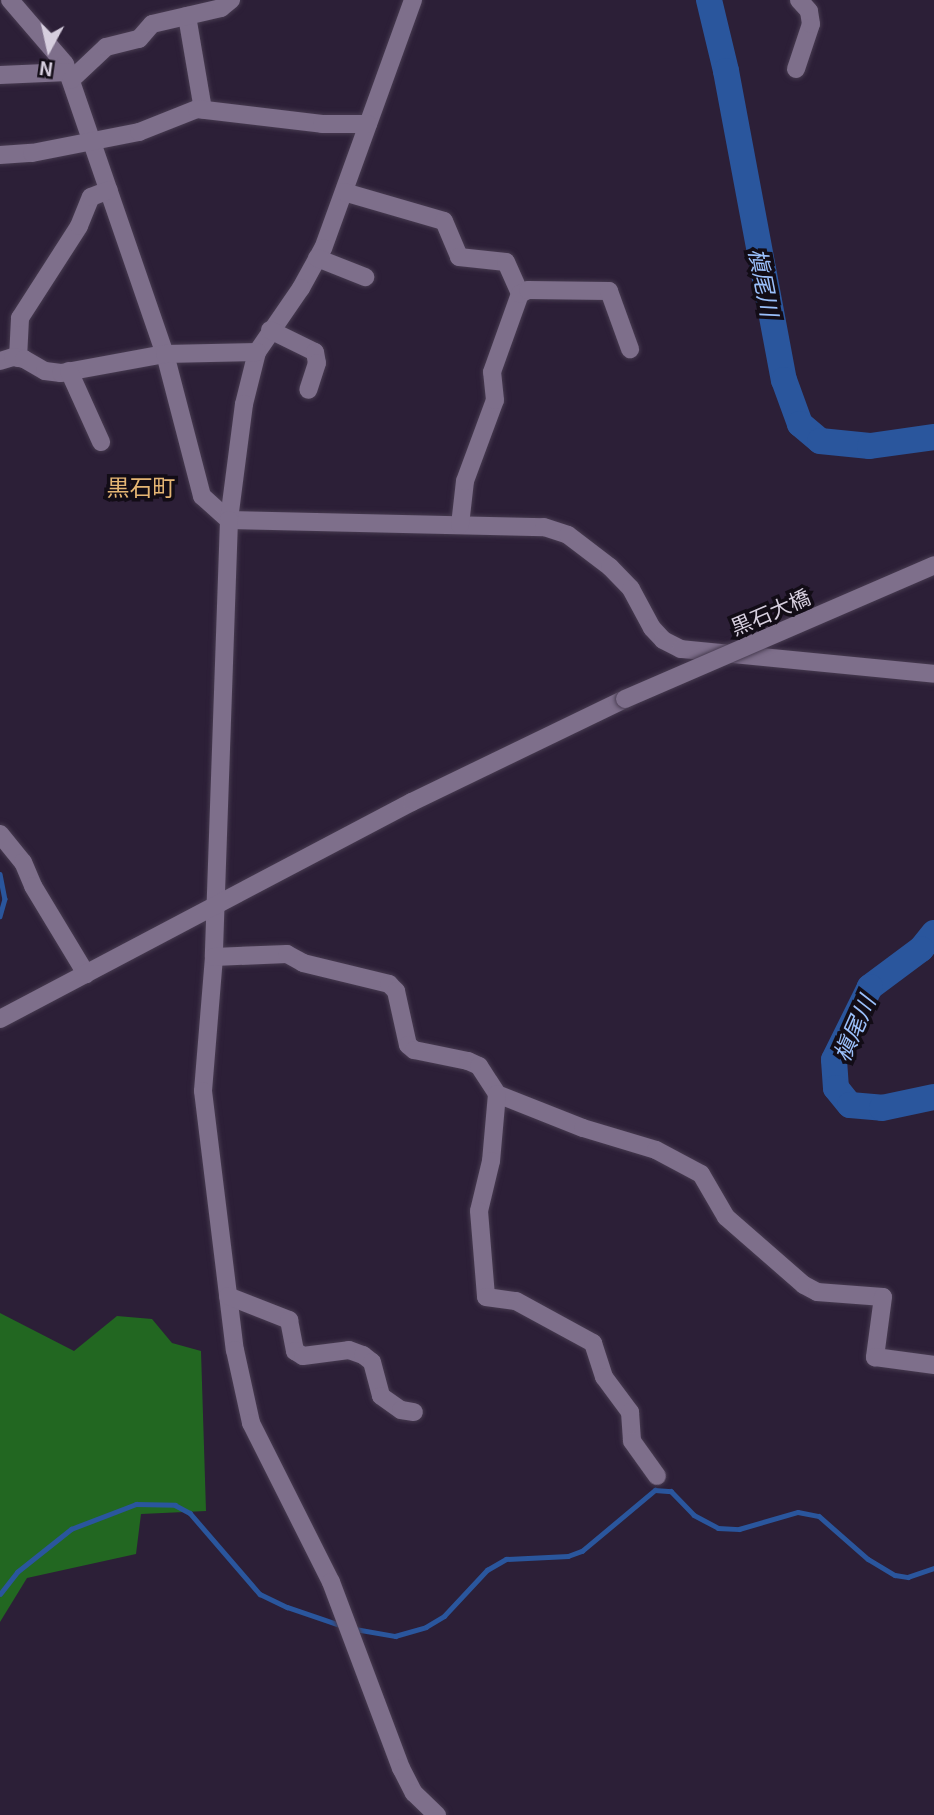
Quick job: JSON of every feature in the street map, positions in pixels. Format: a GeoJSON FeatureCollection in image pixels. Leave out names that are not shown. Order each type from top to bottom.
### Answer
{"type":"FeatureCollection","features":[{"type":"Feature","properties":{"kind":"street"},"geometry":{"type":"LineString","coordinates":[[10,0],[65,64],[164,354],[202,496],[229,520],[544,527],[568,535],[631,589],[652,628],[663,640],[681,649],[934,674]]}},
{"type":"Feature","properties":{"kind":"street"},"geometry":{"type":"LineString","coordinates":[[0,75],[69,76],[106,47],[139,39],[152,24],[221,8],[230,0]]}},
{"type":"Feature","properties":{"kind":"street"},"geometry":{"type":"LineString","coordinates":[[413,0],[344,192],[317,258],[301,288],[257,352],[244,404],[229,520],[214,957],[203,1091],[235,1350],[251,1423],[331,1582],[401,1768],[414,1793],[438,1815]]}},
{"type":"Feature","properties":{"kind":"street"},"geometry":{"type":"LineString","coordinates":[[796,69],[811,24],[809,11],[799,0]]}},
{"type":"Feature","properties":{"kind":"street"},"geometry":{"type":"LineString","coordinates":[[187,16],[203,110]]}},
{"type":"Feature","properties":{"kind":"street"},"geometry":{"type":"LineString","coordinates":[[0,155],[32,153],[139,132],[197,109],[322,124],[368,124]]}},
{"type":"Feature","properties":{"kind":"street"},"geometry":{"type":"LineString","coordinates":[[109,190],[90,197],[79,226],[20,318],[9,359],[45,371],[69,371],[164,354],[257,352]]}},
{"type":"Feature","properties":{"kind":"street"},"geometry":{"type":"LineString","coordinates":[[344,192],[444,220],[459,257],[506,262],[520,294],[492,372],[495,400],[466,481],[460,525]]}},
{"type":"Feature","properties":{"kind":"street"},"geometry":{"type":"LineString","coordinates":[[317,258],[365,277]]}},
{"type":"Feature","properties":{"kind":"street"},"geometry":{"type":"LineString","coordinates":[[520,294],[528,290],[609,291],[629,348]]}},
{"type":"Feature","properties":{"kind":"street"},"geometry":{"type":"LineString","coordinates":[[270,330],[315,352],[317,363],[308,390]]}},
{"type":"Feature","properties":{"kind":"street"},"geometry":{"type":"LineString","coordinates":[[69,371],[101,442]]}},
{"type":"Feature","properties":{"kind":"street","name":"黒石大橋"},"geometry":{"type":"LineString","coordinates":[[0,1018],[412,802],[625,699],[934,565]]}},
{"type":"Feature","properties":{"kind":"street"},"geometry":{"type":"LineString","coordinates":[[0,834],[23,862],[33,886],[86,974]]}},
{"type":"Feature","properties":{"kind":"street"},"geometry":{"type":"LineString","coordinates":[[214,957],[287,954],[303,963],[389,984],[396,991],[408,1045],[479,1066],[497,1094],[583,1128],[656,1150],[701,1174],[726,1217],[804,1285],[817,1292],[883,1297],[876,1357],[934,1365]]}},
{"type":"Feature","properties":{"kind":"street"},"geometry":{"type":"LineString","coordinates":[[497,1094],[491,1161],[479,1211],[486,1297],[516,1301],[593,1343],[604,1377],[630,1412],[632,1441],[657,1476]]}},
{"type":"Feature","properties":{"kind":"street"},"geometry":{"type":"LineString","coordinates":[[228,1296],[289,1320],[295,1352],[303,1356],[349,1350],[363,1354],[372,1362],[380,1396],[401,1410],[414,1412]]}},
{"type":"Feature","properties":{"kind":"green space"},"geometry":{"type":"Polygon","coordinates":[[[0,1313],[74,1351],[117,1316],[152,1319],[172,1343],[201,1351],[206,1511],[141,1514],[136,1554],[27,1578],[0,1622],[0,1313]]]}},
{"type":"Feature","properties":{"kind":"waterway","name":"槇尾川"},"geometry":{"type":"LineString","coordinates":[[709,0],[726,71],[784,380],[800,424],[820,441],[870,446],[934,437]]}},
{"type":"Feature","properties":{"kind":"waterway"},"geometry":{"type":"LineString","coordinates":[[0,874],[5,899],[0,916]]}},
{"type":"Feature","properties":{"kind":"waterway","name":"槇尾川"},"geometry":{"type":"LineString","coordinates":[[934,933],[921,949],[870,987],[834,1060],[836,1088],[850,1105],[882,1108],[934,1097]]}},
{"type":"Feature","properties":{"kind":"waterway"},"geometry":{"type":"LineString","coordinates":[[355,1629],[395,1636],[426,1627],[444,1616],[487,1570],[506,1559],[568,1556],[582,1551],[655,1490],[671,1491],[694,1515],[718,1528],[739,1529],[798,1512],[819,1516],[868,1559],[895,1575],[908,1577],[934,1568]]}},
{"type":"Feature","properties":{"kind":"waterway"},"geometry":{"type":"LineString","coordinates":[[0,1594],[17,1572],[71,1529],[136,1504],[175,1505],[190,1513],[260,1594],[287,1607],[343,1626]]}},
{"type":"Feature","properties":{"kind":"district","name":"黒石町"},"geometry":{"type":"Point","coordinates":[141,486]}}]}
